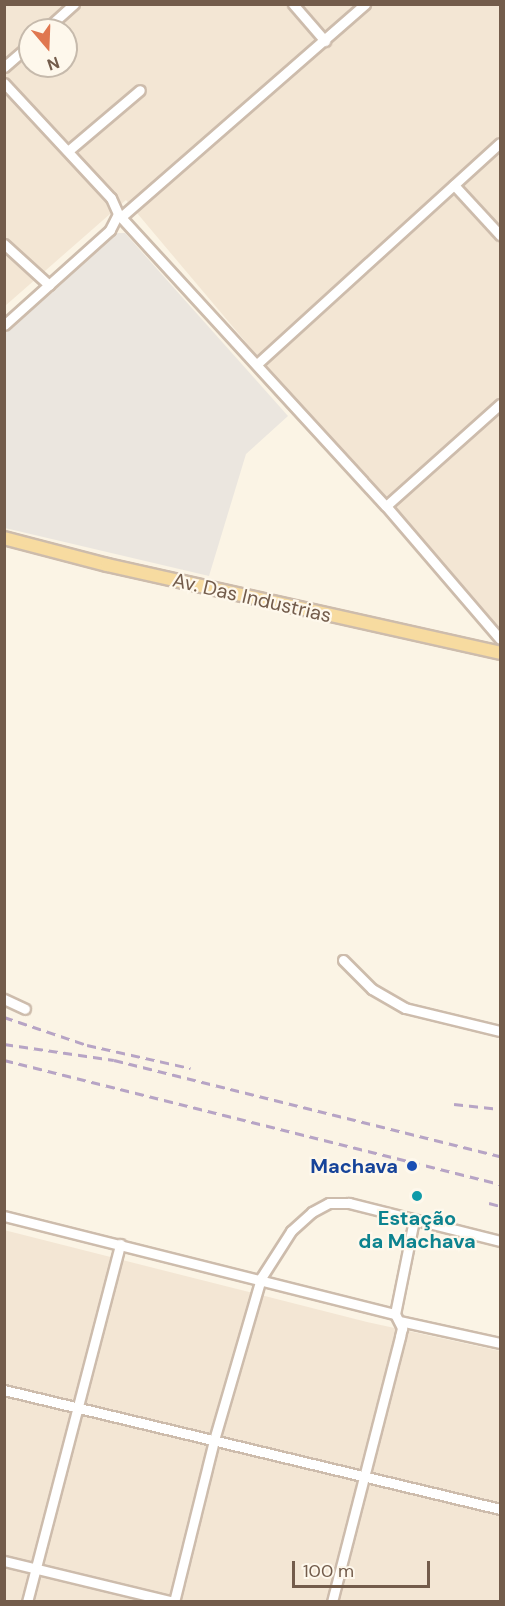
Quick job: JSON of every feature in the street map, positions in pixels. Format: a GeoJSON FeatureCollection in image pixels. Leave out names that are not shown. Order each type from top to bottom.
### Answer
{"type":"FeatureCollection","features":[{"type":"Feature","properties":{"kind":"main road","name":"Av. Das Industrias"},"geometry":{"type":"LineString","coordinates":[[4,538],[119,568],[501,653]]}},
{"type":"Feature","properties":{"kind":"street"},"geometry":{"type":"LineString","coordinates":[[58,18],[74,4]]}},
{"type":"Feature","properties":{"kind":"street"},"geometry":{"type":"LineString","coordinates":[[293,4],[325,41]]}},
{"type":"Feature","properties":{"kind":"street"},"geometry":{"type":"LineString","coordinates":[[4,325],[110,230],[120,215],[325,41],[365,4]]}},
{"type":"Feature","properties":{"kind":"street"},"geometry":{"type":"LineString","coordinates":[[4,67],[18,55]]}},
{"type":"Feature","properties":{"kind":"street"},"geometry":{"type":"LineString","coordinates":[[4,83],[111,198],[120,215],[386,507],[501,639]]}},
{"type":"Feature","properties":{"kind":"street"},"geometry":{"type":"LineString","coordinates":[[68,151],[140,90]]}},
{"type":"Feature","properties":{"kind":"street"},"geometry":{"type":"LineString","coordinates":[[257,364],[501,143]]}},
{"type":"Feature","properties":{"kind":"street"},"geometry":{"type":"LineString","coordinates":[[454,185],[501,235]]}},
{"type":"Feature","properties":{"kind":"street"},"geometry":{"type":"LineString","coordinates":[[4,244],[49,285]]}},
{"type":"Feature","properties":{"kind":"street"},"geometry":{"type":"LineString","coordinates":[[386,507],[501,404]]}},
{"type":"Feature","properties":{"kind":"street"},"geometry":{"type":"LineString","coordinates":[[343,960],[372,989],[405,1008],[501,1031]]}},
{"type":"Feature","properties":{"kind":"street"},"geometry":{"type":"LineString","coordinates":[[4,999],[25,1009]]}},
{"type":"Feature","properties":{"kind":"street"},"geometry":{"type":"LineString","coordinates":[[4,1562],[174,1602],[214,1440],[261,1278],[291,1231],[329,1203],[349,1203],[501,1241]]}},
{"type":"Feature","properties":{"kind":"street"},"geometry":{"type":"LineString","coordinates":[[4,1216],[261,1278],[397,1317],[501,1343]]}},
{"type":"Feature","properties":{"kind":"street"},"geometry":{"type":"LineString","coordinates":[[332,1602],[363,1473],[400,1337],[397,1317],[414,1220]]}},
{"type":"Feature","properties":{"kind":"street"},"geometry":{"type":"LineString","coordinates":[[27,1602],[75,1408],[120,1244]]}},
{"type":"Feature","properties":{"kind":"street"},"geometry":{"type":"LineString","coordinates":[[4,1390],[363,1473],[501,1509]]}},
{"type":"Feature","properties":{"kind":"shaded area"},"geometry":{"type":"Polygon","coordinates":[[[5,5],[500,5],[500,631],[297,403],[126,200],[5,306],[5,5]]]}},
{"type":"Feature","properties":{"kind":"shaded area"},"geometry":{"type":"Polygon","coordinates":[[[113,233],[125,233],[288,416],[246,454],[209,576],[5,528],[4,330],[113,233]]]}},
{"type":"Feature","properties":{"kind":"shaded area"},"geometry":{"type":"Polygon","coordinates":[[[4,1230],[367,1322],[500,1351],[500,1601],[5,1601],[4,1230]]]}},
{"type":"Feature","properties":{"kind":"railway"},"geometry":{"type":"LineString","coordinates":[[4,1017],[87,1045],[190,1068]]}},
{"type":"Feature","properties":{"kind":"railway"},"geometry":{"type":"LineString","coordinates":[[4,1044],[114,1060],[500,1156]]}},
{"type":"Feature","properties":{"kind":"railway"},"geometry":{"type":"LineString","coordinates":[[4,1060],[500,1184]]}},
{"type":"Feature","properties":{"kind":"railway"},"geometry":{"type":"LineString","coordinates":[[454,1104],[500,1109]]}},
{"type":"Feature","properties":{"kind":"railway"},"geometry":{"type":"LineString","coordinates":[[489,1203],[500,1206]]}},
{"type":"Feature","properties":{"kind":"place","name":"Machava"},"geometry":{"type":"Point","coordinates":[412,1166]}},
{"type":"Feature","properties":{"kind":"place","name":"Estação da Machava"},"geometry":{"type":"Point","coordinates":[417,1196]}}]}
